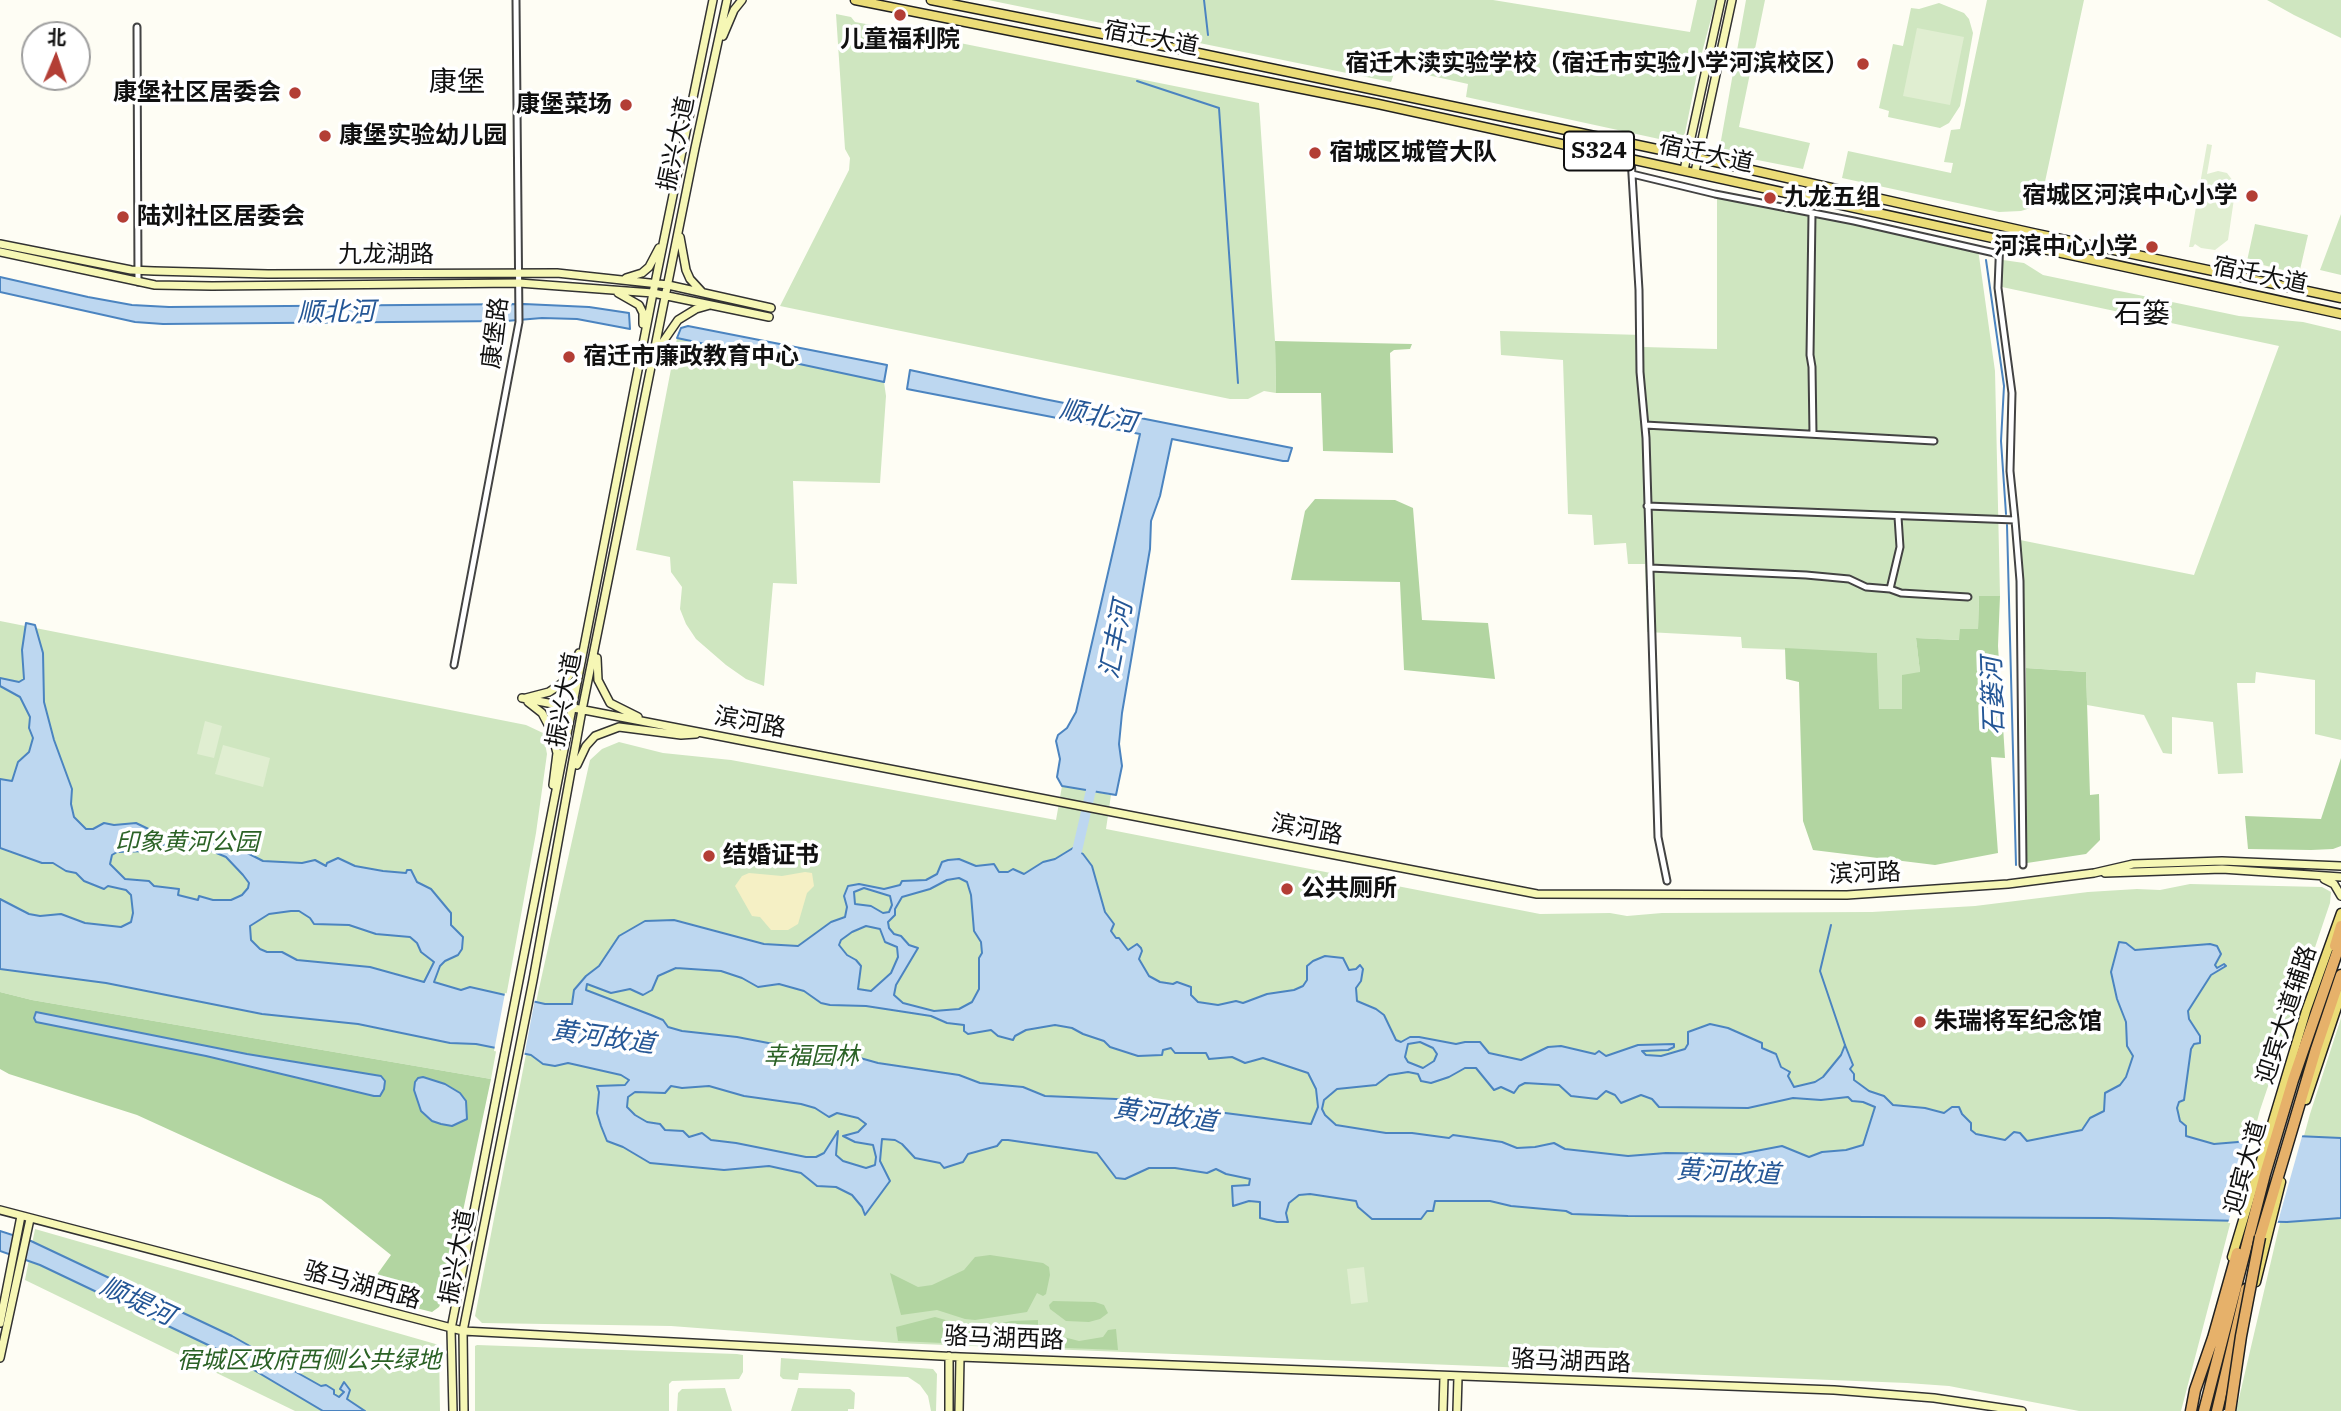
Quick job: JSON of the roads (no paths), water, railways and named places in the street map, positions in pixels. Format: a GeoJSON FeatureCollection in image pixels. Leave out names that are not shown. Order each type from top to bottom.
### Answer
{"type":"FeatureCollection","features":[{"type":"Feature","properties":{"kind":"highway"},"geometry":{"type":"LineString","coordinates":[[2327,978],[2341,926]]}},
{"type":"Feature","properties":{"kind":"highway","name":"迎宾大道"},"geometry":{"type":"LineString","coordinates":[[2204,1411],[2265,1174],[2341,941]]}},
{"type":"Feature","properties":{"kind":"highway","name":"迎宾大道"},"geometry":{"type":"LineString","coordinates":[[2217,1411],[2315,1049],[2341,975]]}},
{"type":"Feature","properties":{"kind":"highway"},"geometry":{"type":"LineString","coordinates":[[2189,1411],[2244,1230],[2265,1174]]}},
{"type":"Feature","properties":{"kind":"highway"},"geometry":{"type":"LineString","coordinates":[[2229,1411],[2241,1336],[2263,1237]]}},
{"type":"Feature","properties":{"kind":"main road","name":"振兴大道"},"geometry":{"type":"LineString","coordinates":[[453,1411],[451,1329],[711,0]]}},
{"type":"Feature","properties":{"kind":"main road","name":"振兴大道"},"geometry":{"type":"LineString","coordinates":[[464,1411],[463,1331],[533,980],[582,710],[727,0]]}},
{"type":"Feature","properties":{"kind":"main road"},"geometry":{"type":"LineString","coordinates":[[715,57],[734,10],[742,0]]}},
{"type":"Feature","properties":{"kind":"main road","name":"宿迁大道"},"geometry":{"type":"LineString","coordinates":[[855,0],[1378,104],[2341,314]]}},
{"type":"Feature","properties":{"kind":"main road","name":"宿迁大道"},"geometry":{"type":"LineString","coordinates":[[931,0],[1688,155],[2033,233],[2341,298]]}},
{"type":"Feature","properties":{"kind":"main road"},"geometry":{"type":"LineString","coordinates":[[1685,170],[1721,0]]}},
{"type":"Feature","properties":{"kind":"main road"},"geometry":{"type":"LineString","coordinates":[[1695,172],[1732,0]]}},
{"type":"Feature","properties":{"kind":"main road"},"geometry":{"type":"LineString","coordinates":[[679,230],[686,270],[702,292]]}},
{"type":"Feature","properties":{"kind":"main road"},"geometry":{"type":"LineString","coordinates":[[619,279],[634,276],[649,267],[666,231]]}},
{"type":"Feature","properties":{"kind":"main road","name":"九龙湖路"},"geometry":{"type":"LineString","coordinates":[[0,244],[139,270],[268,274],[557,273],[668,285],[702,292],[770,313],[666,294],[519,283],[212,286],[138,282],[0,252]]}},
{"type":"Feature","properties":{"kind":"main road"},"geometry":{"type":"LineString","coordinates":[[608,289],[625,295],[639,305],[643,318],[643,344]]}},
{"type":"Feature","properties":{"kind":"main road"},"geometry":{"type":"LineString","coordinates":[[654,356],[678,320],[696,309],[715,304]]}},
{"type":"Feature","properties":{"kind":"main road"},"geometry":{"type":"LineString","coordinates":[[522,698],[549,692],[568,678],[574,669],[589,622]]}},
{"type":"Feature","properties":{"kind":"main road"},"geometry":{"type":"LineString","coordinates":[[600,624],[596,663],[598,680],[610,703],[632,715],[706,734]]}},
{"type":"Feature","properties":{"kind":"main road"},"geometry":{"type":"LineString","coordinates":[[522,698],[542,713],[555,742],[550,825]]}},
{"type":"Feature","properties":{"kind":"main road","name":"滨河路"},"geometry":{"type":"LineString","coordinates":[[522,698],[1536,894],[1847,895],[1971,888],[2094,873],[2219,870],[2341,877]]}},
{"type":"Feature","properties":{"kind":"main road"},"geometry":{"type":"LineString","coordinates":[[563,817],[579,757],[595,736],[619,727],[681,736],[706,734]]}},
{"type":"Feature","properties":{"kind":"main road"},"geometry":{"type":"LineString","coordinates":[[2316,863],[2341,860]]}},
{"type":"Feature","properties":{"kind":"main road","name":"滨河路"},"geometry":{"type":"LineString","coordinates":[[2094,873],[2133,864],[2222,861],[2341,866]]}},
{"type":"Feature","properties":{"kind":"main road"},"geometry":{"type":"LineString","coordinates":[[2219,870],[2325,879],[2334,884],[2341,896]]}},
{"type":"Feature","properties":{"kind":"main road","name":"迎宾大道辅路"},"geometry":{"type":"LineString","coordinates":[[2189,1411],[2306,1011],[2341,913]]}},
{"type":"Feature","properties":{"kind":"main road","name":"迎宾大道辅路"},"geometry":{"type":"LineString","coordinates":[[2263,1237],[2341,995]]}},
{"type":"Feature","properties":{"kind":"main road","name":"骆马湖西路"},"geometry":{"type":"LineString","coordinates":[[0,1210],[463,1331],[960,1357],[1834,1390],[1952,1400],[2022,1411]]}},
{"type":"Feature","properties":{"kind":"main road"},"geometry":{"type":"LineString","coordinates":[[0,1358],[21,1216]]}},
{"type":"Feature","properties":{"kind":"main road"},"geometry":{"type":"LineString","coordinates":[[0,1323],[30,1219]]}},
{"type":"Feature","properties":{"kind":"main road"},"geometry":{"type":"LineString","coordinates":[[949,1356],[949,1411]]}},
{"type":"Feature","properties":{"kind":"main road"},"geometry":{"type":"LineString","coordinates":[[959,1411],[960,1357]]}},
{"type":"Feature","properties":{"kind":"main road"},"geometry":{"type":"LineString","coordinates":[[1443,1411],[1444,1377]]}},
{"type":"Feature","properties":{"kind":"main road"},"geometry":{"type":"LineString","coordinates":[[1457,1411],[1458,1377]]}},
{"type":"Feature","properties":{"kind":"main road"},"geometry":{"type":"LineString","coordinates":[[1952,1400],[1952,1411]]}},
{"type":"Feature","properties":{"kind":"street","name":"康堡路"},"geometry":{"type":"LineString","coordinates":[[454,665],[517,337],[520,304],[516,0]]}},
{"type":"Feature","properties":{"kind":"street"},"geometry":{"type":"LineString","coordinates":[[137,27],[138,282]]}},
{"type":"Feature","properties":{"kind":"street"},"geometry":{"type":"LineString","coordinates":[[1631,158],[1653,612],[1658,837],[1667,881]]}},
{"type":"Feature","properties":{"kind":"street"},"geometry":{"type":"LineString","coordinates":[[1632,174],[1999,254]]}},
{"type":"Feature","properties":{"kind":"street"},"geometry":{"type":"LineString","coordinates":[[1812,214],[1810,355],[1813,434]]}},
{"type":"Feature","properties":{"kind":"street"},"geometry":{"type":"LineString","coordinates":[[2000,238],[1998,288],[2012,393],[2010,471],[2020,581],[2023,865]]}},
{"type":"Feature","properties":{"kind":"street"},"geometry":{"type":"LineString","coordinates":[[1645,425],[1934,441]]}},
{"type":"Feature","properties":{"kind":"street"},"geometry":{"type":"LineString","coordinates":[[1647,506],[2015,520]]}},
{"type":"Feature","properties":{"kind":"street"},"geometry":{"type":"LineString","coordinates":[[1890,589],[1900,547],[1898,517]]}},
{"type":"Feature","properties":{"kind":"street"},"geometry":{"type":"LineString","coordinates":[[1650,568],[1806,575],[1849,579],[1866,587],[1890,589],[1900,593],[1969,597]]}},
{"type":"Feature","properties":{"kind":"water","name":"顺北河"},"geometry":{"type":"Polygon","coordinates":[[[0,277],[132,305],[169,307],[524,304],[589,307],[629,313],[630,329],[577,319],[542,318],[506,321],[135,322],[0,292],[0,277]]]}},
{"type":"Feature","properties":{"kind":"water"},"geometry":{"type":"Polygon","coordinates":[[[688,326],[887,365],[884,382],[677,338],[681,328],[688,326]]]}},
{"type":"Feature","properties":{"kind":"water","name":"顺北河"},"geometry":{"type":"Polygon","coordinates":[[[910,370],[1292,448],[1288,461],[1283,461],[1172,439],[1160,496],[1151,521],[1150,549],[1122,713],[1119,744],[1122,766],[1116,795],[1062,786],[1057,777],[1060,759],[1056,741],[1076,712],[1140,434],[907,389],[910,370]]]}},
{"type":"Feature","properties":{"kind":"water","name":"黄河故道"},"geometry":{"type":"Polygon","coordinates":[[[26,623],[35,625],[43,653],[44,702],[54,740],[72,789],[74,817],[86,829],[93,829],[104,823],[136,823],[161,835],[186,836],[211,844],[222,840],[263,861],[302,863],[315,860],[326,866],[338,858],[355,866],[383,871],[406,873],[411,870],[417,882],[431,889],[451,913],[451,925],[463,937],[462,949],[458,955],[440,966],[434,982],[461,990],[470,987],[545,1004],[572,1004],[574,990],[599,966],[619,936],[645,921],[674,920],[764,944],[798,946],[831,922],[845,917],[847,907],[844,896],[848,886],[859,884],[884,889],[900,885],[902,881],[926,880],[937,874],[942,862],[959,859],[976,866],[994,864],[999,872],[1013,869],[1024,874],[1073,848],[1083,854],[1092,866],[1105,912],[1114,924],[1111,931],[1116,938],[1119,938],[1128,950],[1137,944],[1141,948],[1139,959],[1149,976],[1160,982],[1177,982],[1191,987],[1191,995],[1198,1002],[1218,1005],[1236,1001],[1243,1003],[1267,994],[1294,990],[1303,986],[1307,980],[1307,966],[1313,961],[1325,956],[1343,958],[1349,970],[1360,965],[1363,969],[1361,981],[1356,988],[1357,1001],[1384,1015],[1396,1040],[1401,1042],[1410,1037],[1419,1037],[1456,1044],[1480,1042],[1489,1053],[1521,1060],[1548,1047],[1561,1046],[1595,1054],[1599,1051],[1606,1056],[1638,1045],[1674,1044],[1674,1047],[1668,1050],[1642,1051],[1646,1055],[1661,1056],[1685,1049],[1688,1032],[1710,1024],[1728,1028],[1762,1043],[1762,1048],[1776,1054],[1781,1067],[1790,1072],[1788,1076],[1794,1087],[1815,1082],[1823,1077],[1841,1055],[1845,1045],[1853,1065],[1850,1069],[1854,1080],[1869,1091],[1884,1096],[1893,1105],[1944,1113],[1952,1107],[1959,1107],[1976,1134],[2005,1140],[2014,1132],[2020,1133],[2027,1141],[2082,1130],[2090,1118],[2104,1111],[2105,1093],[2120,1085],[2126,1077],[2133,1056],[2127,1046],[2126,1022],[2111,972],[2119,942],[2126,943],[2135,950],[2210,944],[2217,946],[2221,954],[2215,965],[2217,968],[2224,964],[2226,966],[2211,975],[2188,1011],[2189,1019],[2200,1036],[2200,1043],[2194,1044],[2191,1049],[2184,1100],[2179,1102],[2177,1108],[2180,1121],[2186,1126],[2186,1136],[2214,1144],[2238,1142],[2252,1134],[2341,1138],[2341,1218],[2287,1222],[2108,1218],[1628,1216],[1572,1214],[1490,1201],[1435,1201],[1433,1211],[1427,1211],[1421,1219],[1372,1219],[1358,1207],[1356,1201],[1310,1194],[1299,1195],[1289,1203],[1286,1213],[1288,1222],[1277,1222],[1260,1218],[1260,1202],[1249,1201],[1233,1206],[1232,1186],[1249,1185],[1250,1179],[1216,1169],[1207,1173],[1175,1168],[1149,1168],[1125,1179],[1116,1178],[1097,1153],[1008,1140],[968,1154],[963,1162],[944,1168],[940,1163],[915,1158],[895,1140],[882,1139],[880,1161],[890,1181],[865,1215],[852,1195],[836,1187],[817,1186],[801,1173],[769,1166],[724,1170],[650,1163],[607,1141],[601,1126],[597,1113],[597,1086],[625,1085],[629,1080],[621,1075],[568,1063],[555,1066],[543,1064],[531,1055],[476,1044],[450,1043],[358,1024],[262,1014],[106,983],[0,969],[0,899],[29,914],[61,914],[85,923],[121,927],[131,922],[133,913],[131,895],[126,890],[108,886],[104,889],[53,863],[42,863],[0,848],[0,779],[12,781],[18,762],[29,752],[33,738],[29,728],[30,717],[20,697],[0,686],[0,678],[19,682],[24,679],[22,650],[26,623]],[[171,842],[147,851],[117,852],[112,855],[110,864],[125,879],[149,881],[154,886],[179,889],[178,895],[198,900],[199,896],[213,900],[231,900],[242,895],[248,888],[249,883],[226,857],[207,849],[171,842]],[[959,878],[947,880],[930,889],[902,897],[895,909],[895,915],[888,922],[894,934],[918,948],[896,985],[894,995],[903,1003],[934,1011],[959,1009],[972,1002],[979,989],[979,958],[982,953],[981,942],[974,931],[971,895],[967,882],[959,878]],[[864,888],[854,892],[855,904],[871,906],[883,913],[889,912],[892,905],[890,896],[864,888]],[[299,911],[269,914],[250,926],[251,940],[260,949],[282,952],[297,960],[370,967],[424,982],[434,962],[421,952],[410,937],[376,934],[349,925],[314,924],[299,911]],[[866,926],[841,940],[839,945],[861,966],[858,989],[871,991],[891,973],[898,957],[897,947],[885,942],[880,929],[866,926]],[[676,968],[658,976],[652,990],[643,995],[630,989],[611,993],[587,984],[586,990],[663,1020],[668,1027],[682,1031],[853,1056],[878,1063],[959,1075],[980,1083],[1023,1087],[1045,1096],[1116,1099],[1311,1124],[1318,1107],[1316,1089],[1308,1073],[1263,1058],[1245,1063],[1232,1057],[1209,1059],[1206,1053],[1175,1053],[1171,1048],[1163,1050],[1162,1055],[1138,1056],[1110,1047],[1104,1041],[1072,1028],[1055,1025],[1026,1030],[1013,1040],[998,1036],[991,1030],[968,1034],[964,1031],[964,1025],[947,1023],[931,1016],[866,1006],[830,1005],[821,1003],[804,991],[779,984],[758,987],[721,971],[676,968]],[[1420,1042],[1408,1044],[1405,1057],[1408,1062],[1423,1068],[1434,1061],[1437,1054],[1433,1048],[1420,1042]],[[1465,1068],[1431,1083],[1421,1081],[1418,1074],[1408,1072],[1389,1075],[1376,1085],[1337,1089],[1324,1100],[1322,1109],[1336,1125],[1386,1133],[1449,1138],[1453,1135],[1502,1142],[1517,1148],[1554,1143],[1565,1149],[1628,1156],[1666,1153],[1740,1154],[1782,1146],[1809,1157],[1863,1145],[1875,1107],[1852,1101],[1848,1097],[1821,1100],[1793,1098],[1748,1108],[1659,1107],[1652,1099],[1641,1095],[1621,1103],[1615,1095],[1606,1091],[1597,1099],[1571,1096],[1559,1085],[1525,1083],[1514,1093],[1501,1087],[1494,1090],[1476,1068],[1465,1068]],[[671,1086],[665,1093],[635,1092],[628,1097],[627,1107],[635,1115],[647,1122],[660,1124],[665,1130],[683,1131],[689,1137],[702,1133],[711,1140],[806,1157],[816,1157],[824,1153],[838,1131],[836,1155],[843,1161],[866,1168],[875,1165],[873,1145],[855,1142],[843,1136],[858,1132],[866,1124],[858,1118],[837,1113],[829,1117],[815,1108],[801,1104],[744,1096],[709,1086],[671,1086]]]}},
{"type":"Feature","properties":{"kind":"water"},"geometry":{"type":"Polygon","coordinates":[[[36,1012],[247,1054],[381,1076],[385,1081],[384,1089],[380,1096],[374,1096],[206,1056],[36,1022],[36,1012]]]}},
{"type":"Feature","properties":{"kind":"water"},"geometry":{"type":"Polygon","coordinates":[[[423,1077],[445,1084],[460,1093],[466,1101],[467,1119],[452,1126],[432,1121],[421,1111],[414,1090],[415,1082],[423,1077]]]}},
{"type":"Feature","properties":{"kind":"water","name":"顺堤河"},"geometry":{"type":"Polygon","coordinates":[[[0,1231],[31,1241],[232,1336],[321,1386],[326,1385],[339,1397],[344,1392],[340,1389],[344,1382],[350,1390],[347,1399],[365,1411],[323,1411],[227,1354],[40,1265],[0,1251],[0,1231]]]}},
{"type":"Feature","properties":{"kind":"waterway"},"geometry":{"type":"LineString","coordinates":[[1204,0],[1208,35]]}},
{"type":"Feature","properties":{"kind":"waterway"},"geometry":{"type":"LineString","coordinates":[[1137,81],[1219,108],[1238,383]]}},
{"type":"Feature","properties":{"kind":"waterway","name":"石篓河"},"geometry":{"type":"LineString","coordinates":[[1986,260],[2004,386],[2001,441],[2006,514]]}},
{"type":"Feature","properties":{"kind":"waterway","name":"石篓河"},"geometry":{"type":"LineString","coordinates":[[2007,525],[2016,865]]}},
{"type":"Feature","properties":{"kind":"waterway","name":"汇丰河"},"geometry":{"type":"LineString","coordinates":[[1077,851],[1094,777]]}},
{"type":"Feature","properties":{"kind":"waterway"},"geometry":{"type":"LineString","coordinates":[[1844,879],[1845,873]]}},
{"type":"Feature","properties":{"kind":"waterway"},"geometry":{"type":"LineString","coordinates":[[1831,925],[1820,971],[1845,1045]]}},
{"type":"Feature","properties":{"kind":"place","name":"儿童福利院"},"geometry":{"type":"Point","coordinates":[900,15]}},
{"type":"Feature","properties":{"kind":"place","name":"宿迁木渎实验学校（宿迁市实验小学河滨校区）"},"geometry":{"type":"Point","coordinates":[1863,64]}},
{"type":"Feature","properties":{"kind":"place","name":"康堡社区居委会"},"geometry":{"type":"Point","coordinates":[295,93]}},
{"type":"Feature","properties":{"kind":"place","name":"康堡菜场"},"geometry":{"type":"Point","coordinates":[626,105]}},
{"type":"Feature","properties":{"kind":"place","name":"康堡实验幼儿园"},"geometry":{"type":"Point","coordinates":[325,136]}},
{"type":"Feature","properties":{"kind":"place","name":"宿城区城管大队"},"geometry":{"type":"Point","coordinates":[1315,153]}},
{"type":"Feature","properties":{"kind":"place","name":"宿城区河滨中心小学"},"geometry":{"type":"Point","coordinates":[2252,196]}},
{"type":"Feature","properties":{"kind":"place","name":"九龙五组"},"geometry":{"type":"Point","coordinates":[1770,198]}},
{"type":"Feature","properties":{"kind":"place","name":"陆刘社区居委会"},"geometry":{"type":"Point","coordinates":[123,217]}},
{"type":"Feature","properties":{"kind":"place","name":"河滨中心小学"},"geometry":{"type":"Point","coordinates":[2152,247]}},
{"type":"Feature","properties":{"kind":"place","name":"宿迁市廉政教育中心"},"geometry":{"type":"Point","coordinates":[569,357]}},
{"type":"Feature","properties":{"kind":"place","name":"结婚证书"},"geometry":{"type":"Point","coordinates":[709,856]}},
{"type":"Feature","properties":{"kind":"place","name":"公共厕所"},"geometry":{"type":"Point","coordinates":[1287,889]}},
{"type":"Feature","properties":{"kind":"place","name":"朱瑞将军纪念馆"},"geometry":{"type":"Point","coordinates":[1920,1022]}},
{"type":"Feature","properties":{"kind":"district","name":"康堡"},"geometry":{"type":"Point","coordinates":[457,83]}},
{"type":"Feature","properties":{"kind":"district","name":"石篓"},"geometry":{"type":"Point","coordinates":[2142,315]}},
{"type":"Feature","properties":{"kind":"park label","name":"印象黄河公园"},"geometry":{"type":"Point","coordinates":[187,843]}},
{"type":"Feature","properties":{"kind":"park label","name":"幸福园林"},"geometry":{"type":"Point","coordinates":[811,1057]}},
{"type":"Feature","properties":{"kind":"park label","name":"宿城区政府西侧公共绿地"},"geometry":{"type":"Point","coordinates":[309,1361]}}]}
